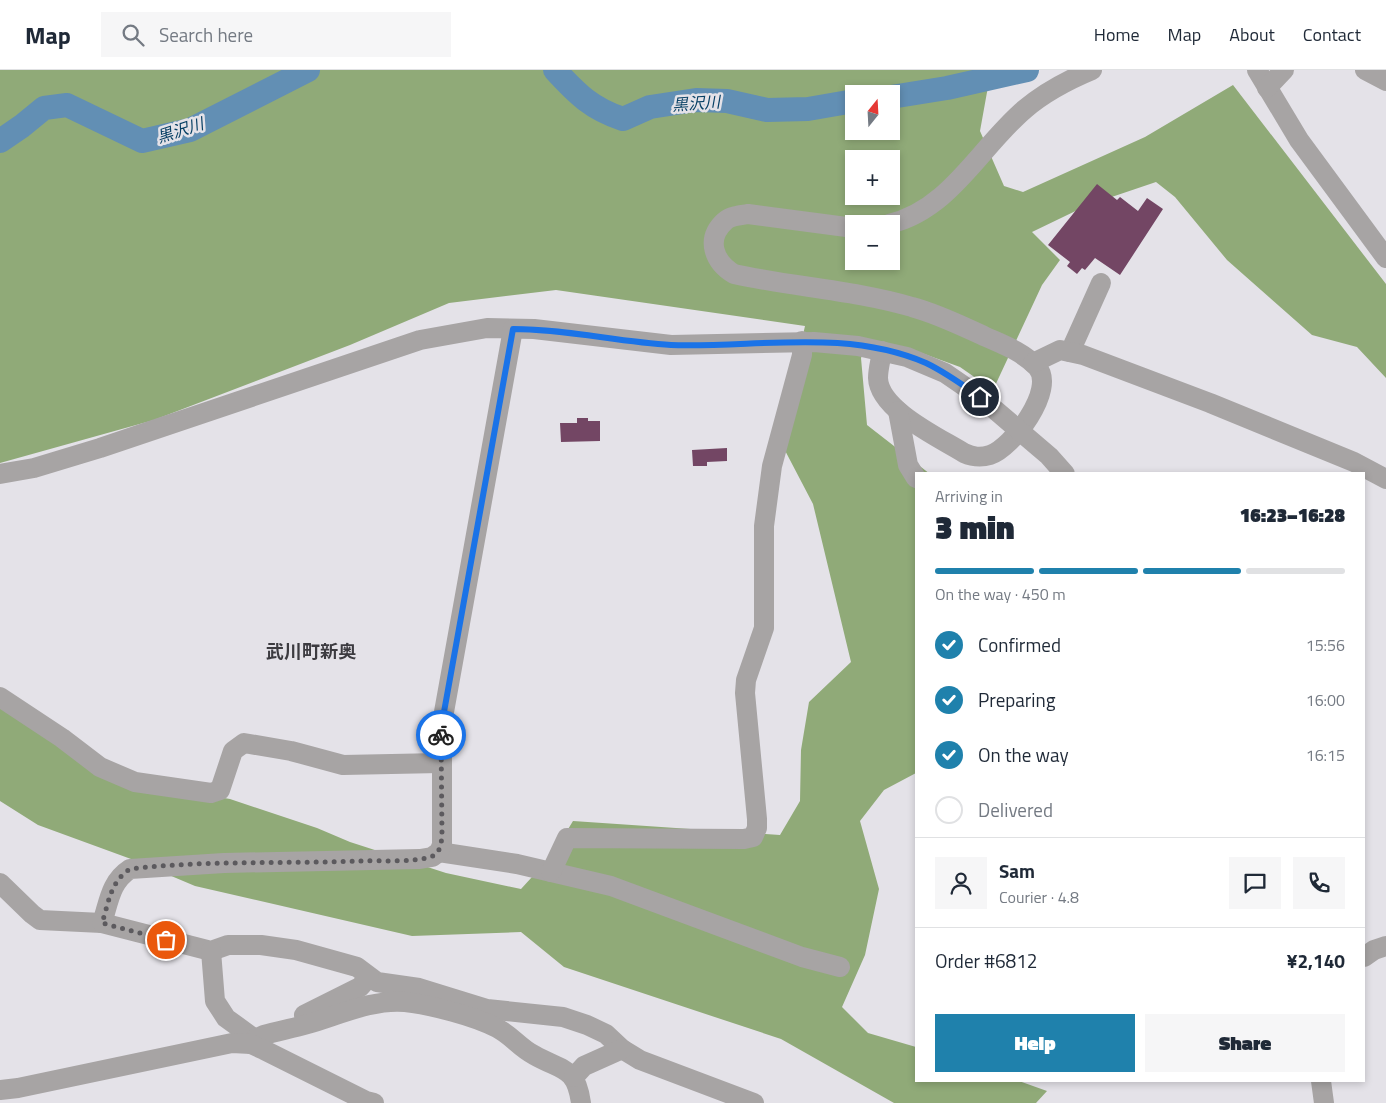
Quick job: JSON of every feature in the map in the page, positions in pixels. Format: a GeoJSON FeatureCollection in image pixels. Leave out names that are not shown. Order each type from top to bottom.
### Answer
{"type":"FeatureCollection","features":[{"type":"Feature","properties":{"kind":"street"},"geometry":{"type":"LineString","coordinates":[[900,221],[906,220],[943,196],[1025,109],[1066,81],[1092,70]]}},
{"type":"Feature","properties":{"kind":"street"},"geometry":{"type":"LineString","coordinates":[[1257,70],[1299,140],[1386,258]]}},
{"type":"Feature","properties":{"kind":"street"},"geometry":{"type":"LineString","coordinates":[[1267,88],[1284,70]]}},
{"type":"Feature","properties":{"kind":"street"},"geometry":{"type":"LineString","coordinates":[[1364,70],[1386,81]]}},
{"type":"Feature","properties":{"kind":"street"},"geometry":{"type":"LineString","coordinates":[[845,227],[748,214],[726,220],[715,237],[713,247],[716,258],[725,269],[734,274],[914,307],[943,318],[1024,355],[1039,369],[1043,378],[1042,390],[1037,405],[1004,447],[991,455],[975,457],[964,453],[898,412],[885,398],[878,379],[882,351]]}},
{"type":"Feature","properties":{"kind":"street"},"geometry":{"type":"LineString","coordinates":[[1070,352],[1101,283]]}},
{"type":"Feature","properties":{"kind":"street"},"geometry":{"type":"LineString","coordinates":[[0,474],[34,468],[100,448],[420,340],[487,328],[560,331],[671,345],[802,341],[837,344],[907,357],[945,373],[980,397],[1019,429],[1063,472]]}},
{"type":"Feature","properties":{"kind":"street"},"geometry":{"type":"LineString","coordinates":[[102,923],[115,883],[120,875],[130,869],[224,863],[420,859],[432,857],[438,852],[442,836],[440,763],[442,723],[513,329]]}},
{"type":"Feature","properties":{"kind":"street"},"geometry":{"type":"LineString","coordinates":[[551,872],[567,838],[744,839],[753,837],[757,828],[757,819],[745,693],[746,680],[764,628],[764,526],[772,466],[802,355],[802,341]]}},
{"type":"Feature","properties":{"kind":"street"},"geometry":{"type":"LineString","coordinates":[[1033,363],[1060,350],[1083,355],[1210,403],[1354,462],[1386,479]]}},
{"type":"Feature","properties":{"kind":"street"},"geometry":{"type":"LineString","coordinates":[[898,412],[908,465],[915,476]]}},
{"type":"Feature","properties":{"kind":"street"},"geometry":{"type":"LineString","coordinates":[[0,697],[62,738],[100,767],[135,782],[172,788],[211,793],[220,790],[233,751],[244,743],[291,751],[343,764],[440,763]]}},
{"type":"Feature","properties":{"kind":"street"},"geometry":{"type":"LineString","coordinates":[[438,852],[517,864],[611,886],[802,957],[840,967]]}},
{"type":"Feature","properties":{"kind":"street"},"geometry":{"type":"LineString","coordinates":[[0,883],[40,920],[102,923],[211,951],[228,945],[261,945],[296,950],[357,968],[377,982],[419,988],[487,1009],[563,1017],[606,1034],[622,1049],[640,1060],[754,1103]]}},
{"type":"Feature","properties":{"kind":"street"},"geometry":{"type":"LineString","coordinates":[[1365,956],[1374,950],[1386,946]]}},
{"type":"Feature","properties":{"kind":"street"},"geometry":{"type":"LineString","coordinates":[[211,951],[215,1001],[226,1018],[253,1042],[366,1101],[374,1103]]}},
{"type":"Feature","properties":{"kind":"street"},"geometry":{"type":"LineString","coordinates":[[294,1027],[298,1018],[360,987],[369,978]]}},
{"type":"Feature","properties":{"kind":"street"},"geometry":{"type":"LineString","coordinates":[[0,1090],[18,1088],[232,1043],[253,1042],[294,1027],[375,1005],[404,1002],[450,1012],[495,1027],[508,1034],[532,1055],[568,1072],[574,1078],[579,1090],[581,1103]]}},
{"type":"Feature","properties":{"kind":"street"},"geometry":{"type":"LineString","coordinates":[[574,1078],[584,1066],[622,1049]]}},
{"type":"Feature","properties":{"kind":"street"},"geometry":{"type":"LineString","coordinates":[[1321,1082],[1324,1103]]}},
{"type":"Feature","properties":{"kind":"green space"},"geometry":{"type":"Polygon","coordinates":[[[0,70],[991,70],[980,131],[1004,186],[1023,192],[1145,137],[1233,85],[1386,284],[1386,378],[1357,347],[1312,335],[1227,260],[1175,197],[1156,182],[1088,205],[1032,232],[1060,260],[1042,285],[993,390],[960,367],[916,351],[868,341],[861,358],[867,425],[927,472],[915,472],[915,774],[884,790],[860,821],[879,889],[865,955],[842,1007],[868,1033],[915,1047],[915,1082],[1022,1082],[1047,1091],[1036,1103],[894,1103],[781,1039],[564,967],[521,932],[412,936],[195,886],[131,859],[38,825],[0,801],[0,692],[107,778],[230,799],[317,828],[350,842],[446,873],[521,889],[553,854],[573,821],[780,835],[800,801],[801,750],[809,702],[851,662],[813,504],[779,439],[805,326],[556,290],[449,303],[350,345],[154,420],[0,463],[0,70]]]}},
{"type":"Feature","properties":{"kind":"building"},"geometry":{"type":"Polygon","coordinates":[[[1097,184],[1117,200],[1120,197],[1138,211],[1147,198],[1163,209],[1120,275],[1095,258],[1085,270],[1082,268],[1077,274],[1067,266],[1070,262],[1048,245],[1097,184]]]}},
{"type":"Feature","properties":{"kind":"building"},"geometry":{"type":"Polygon","coordinates":[[[577,418],[588,418],[588,421],[600,421],[600,441],[561,442],[560,423],[577,423],[577,418]]]}},
{"type":"Feature","properties":{"kind":"building"},"geometry":{"type":"Polygon","coordinates":[[[727,448],[727,461],[707,462],[707,466],[693,466],[692,450],[727,448]]]}},
{"type":"Feature","properties":{"kind":"waterway","name":"黒沢川"},"geometry":{"type":"LineString","coordinates":[[0,141],[44,108],[67,105],[142,141],[190,130],[308,70]]}},
{"type":"Feature","properties":{"kind":"waterway","name":"黒沢川"},"geometry":{"type":"LineString","coordinates":[[555,70],[586,100],[602,110],[623,119],[650,107],[696,100],[727,101],[767,110],[808,109],[845,103]]}},
{"type":"Feature","properties":{"kind":"waterway","name":"黒沢川"},"geometry":{"type":"LineString","coordinates":[[900,96],[947,88],[1027,70]]}},
{"type":"Feature","properties":{"kind":"way so far"},"geometry":{"type":"LineString","coordinates":[[166,940],[102,923],[115,883],[120,875],[130,869],[148,867],[224,863],[420,859],[432,857],[442,845],[441,735]]}},
{"type":"Feature","properties":{"kind":"district","name":"武川町新奥"},"geometry":{"type":"Point","coordinates":[311,651]}},
{"type":"Feature","properties":{"kind":"route"},"geometry":{"type":"LineString","coordinates":[[441,735],[513,329],[560,331],[671,345],[802,341],[858,346],[925,363],[945,373],[980,397]]}}]}
